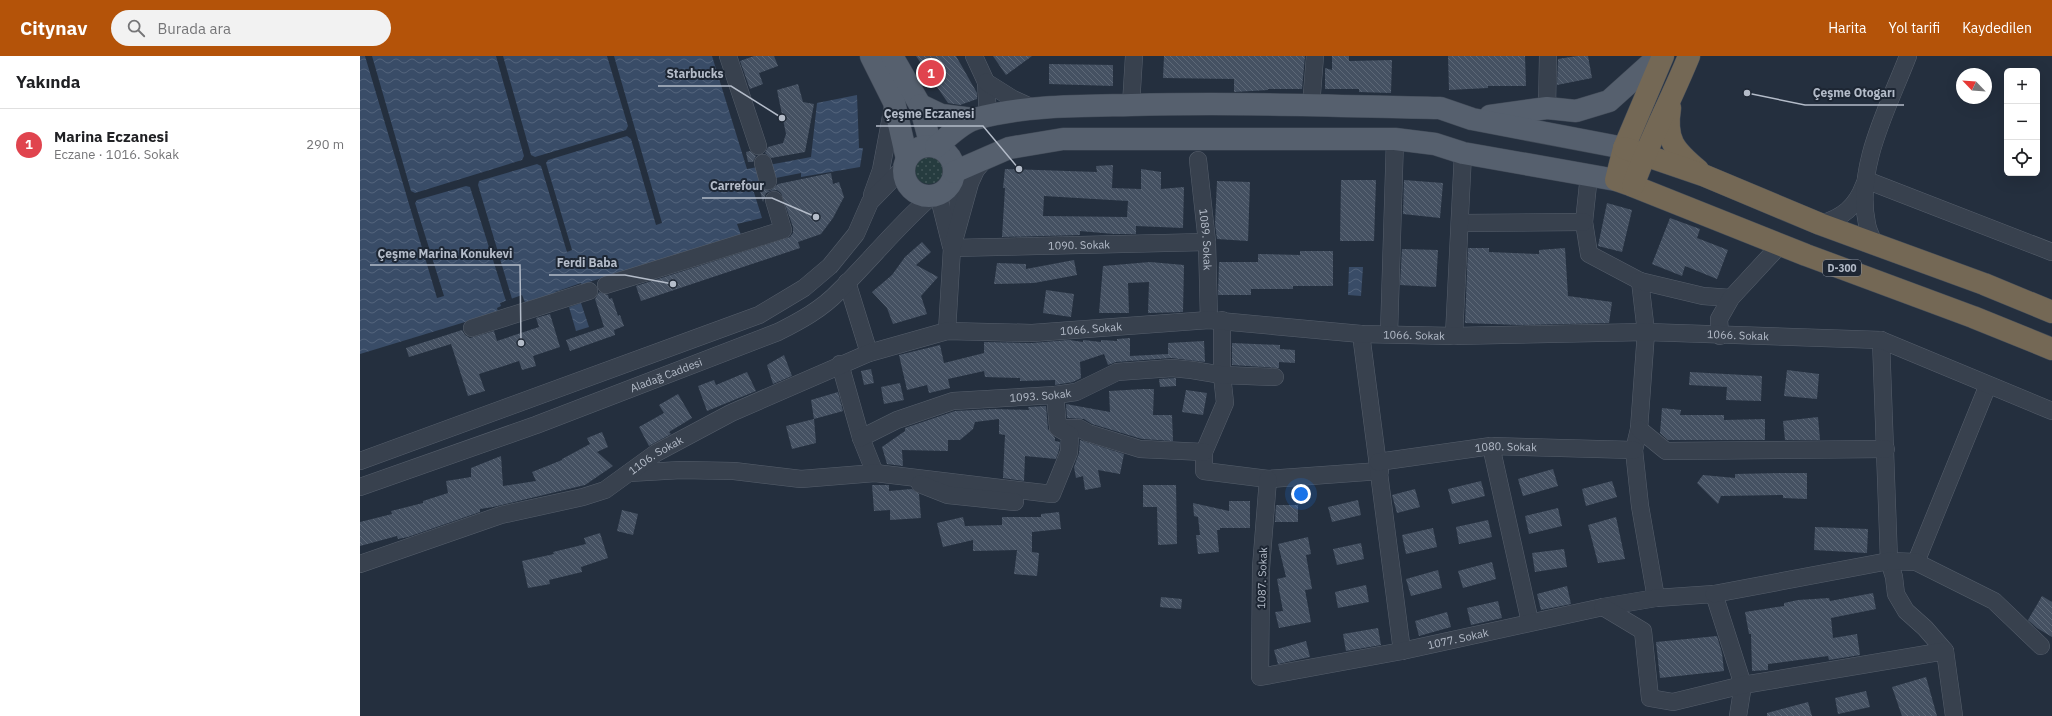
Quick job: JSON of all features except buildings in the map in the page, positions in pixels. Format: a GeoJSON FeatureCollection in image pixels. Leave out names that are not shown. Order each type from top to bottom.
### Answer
{"type":"FeatureCollection","features":[{"type":"Feature","properties":{"kind":"highway"},"geometry":{"type":"LineString","coordinates":[[1624,183],[1624,148],[1663,56]]}},
{"type":"Feature","properties":{"kind":"highway"},"geometry":{"type":"LineString","coordinates":[[1624,183],[1644,155],[1672,97],[1689,56]]}},
{"type":"Feature","properties":{"kind":"highway"},"geometry":{"type":"LineString","coordinates":[[1672,97],[1667,125],[1670,140],[1680,155],[1703,174]]}},
{"type":"Feature","properties":{"kind":"highway"},"geometry":{"type":"LineString","coordinates":[[1624,148],[1703,174],[1820,224],[1984,284],[2052,312]]}},
{"type":"Feature","properties":{"kind":"highway","name":"D-300"},"geometry":{"type":"LineString","coordinates":[[1624,183],[1973,317],[2052,349]]}},
{"type":"Feature","properties":{"kind":"main road"},"geometry":{"type":"LineString","coordinates":[[871,56],[894,102],[906,163],[904,174],[911,188],[924,195],[944,185],[987,156],[1009,148],[1063,139],[1395,139],[1435,144],[1463,153],[1589,175],[1624,183]]}},
{"type":"Feature","properties":{"kind":"main road"},"geometry":{"type":"LineString","coordinates":[[892,56],[920,105],[933,146],[949,157],[944,185]]}},
{"type":"Feature","properties":{"kind":"main road"},"geometry":{"type":"LineString","coordinates":[[1472,119],[1547,108],[1576,111],[1609,101],[1659,56]]}},
{"type":"Feature","properties":{"kind":"main road"},"geometry":{"type":"LineString","coordinates":[[920,105],[942,115],[981,118],[1035,109],[1076,106],[1198,103],[1440,108],[1472,119],[1624,148]]}},
{"type":"Feature","properties":{"kind":"main road"},"geometry":{"type":"LineString","coordinates":[[906,163],[918,148],[933,146],[951,134],[981,118]]}},
{"type":"Feature","properties":{"kind":"street"},"geometry":{"type":"LineString","coordinates":[[728,56],[758,146]]}},
{"type":"Feature","properties":{"kind":"street"},"geometry":{"type":"LineString","coordinates":[[974,56],[986,82],[981,118]]}},
{"type":"Feature","properties":{"kind":"street"},"geometry":{"type":"LineString","coordinates":[[1131,105],[1134,56]]}},
{"type":"Feature","properties":{"kind":"street"},"geometry":{"type":"LineString","coordinates":[[1311,106],[1315,56]]}},
{"type":"Feature","properties":{"kind":"street"},"geometry":{"type":"LineString","coordinates":[[1547,108],[1548,56]]}},
{"type":"Feature","properties":{"kind":"street"},"geometry":{"type":"LineString","coordinates":[[1875,244],[1867,225],[1865,202],[1866,180],[1871,152],[1908,56]]}},
{"type":"Feature","properties":{"kind":"street"},"geometry":{"type":"LineString","coordinates":[[986,82],[1013,99],[1035,109]]}},
{"type":"Feature","properties":{"kind":"street"},"geometry":{"type":"LineString","coordinates":[[360,462],[744,321],[759,315],[794,295],[820,276],[840,255],[856,234],[870,202],[880,170],[894,102]]}},
{"type":"Feature","properties":{"kind":"street"},"geometry":{"type":"LineString","coordinates":[[1389,334],[1395,139]]}},
{"type":"Feature","properties":{"kind":"street"},"geometry":{"type":"LineString","coordinates":[[1454,336],[1463,153]]}},
{"type":"Feature","properties":{"kind":"street"},"geometry":{"type":"LineString","coordinates":[[952,248],[970,183],[976,170],[987,156]]}},
{"type":"Feature","properties":{"kind":"street","name":"1089. Sokak"},"geometry":{"type":"LineString","coordinates":[[1198,160],[1225,403],[1204,452]]}},
{"type":"Feature","properties":{"kind":"street"},"geometry":{"type":"LineString","coordinates":[[763,163],[768,181]]}},
{"type":"Feature","properties":{"kind":"street"},"geometry":{"type":"LineString","coordinates":[[870,202],[906,163]]}},
{"type":"Feature","properties":{"kind":"street"},"geometry":{"type":"LineString","coordinates":[[1589,175],[1584,222],[1589,254],[1640,281],[1703,296],[1731,298]]}},
{"type":"Feature","properties":{"kind":"street"},"geometry":{"type":"LineString","coordinates":[[1820,224],[1836,220],[1846,212],[1859,199],[1866,180]]}},
{"type":"Feature","properties":{"kind":"street"},"geometry":{"type":"LineString","coordinates":[[1866,180],[2052,252]]}},
{"type":"Feature","properties":{"kind":"street"},"geometry":{"type":"LineString","coordinates":[[944,185],[958,201],[959,221]]}},
{"type":"Feature","properties":{"kind":"street"},"geometry":{"type":"LineString","coordinates":[[944,185],[952,248],[947,331]]}},
{"type":"Feature","properties":{"kind":"street","name":"Aladağ Caddesi"},"geometry":{"type":"LineString","coordinates":[[360,487],[544,422],[778,332],[803,319],[839,292],[910,215],[944,185]]}},
{"type":"Feature","properties":{"kind":"street"},"geometry":{"type":"LineString","coordinates":[[606,285],[783,230],[774,200]]}},
{"type":"Feature","properties":{"kind":"street"},"geometry":{"type":"LineString","coordinates":[[1460,223],[1584,222]]}},
{"type":"Feature","properties":{"kind":"street","name":"1090. Sokak"},"geometry":{"type":"LineString","coordinates":[[952,248],[1207,242]]}},
{"type":"Feature","properties":{"kind":"street"},"geometry":{"type":"LineString","coordinates":[[1720,336],[1719,319],[1731,298],[1781,244]]}},
{"type":"Feature","properties":{"kind":"street"},"geometry":{"type":"LineString","coordinates":[[1640,281],[1646,332],[1639,429],[1634,450],[1640,506],[1656,598]]}},
{"type":"Feature","properties":{"kind":"street"},"geometry":{"type":"LineString","coordinates":[[847,282],[869,353]]}},
{"type":"Feature","properties":{"kind":"street"},"geometry":{"type":"LineString","coordinates":[[472,328],[589,291]]}},
{"type":"Feature","properties":{"kind":"street","name":"1066. Sokak"},"geometry":{"type":"LineString","coordinates":[[947,331],[1032,333],[1215,320],[1361,334],[1454,336],[1646,332],[1720,336],[1881,340]]}},
{"type":"Feature","properties":{"kind":"street","name":"1106. Sokak"},"geometry":{"type":"LineString","coordinates":[[360,564],[501,515],[577,499],[605,490],[656,453],[731,413],[840,364],[869,353],[947,331]]}},
{"type":"Feature","properties":{"kind":"street"},"geometry":{"type":"LineString","coordinates":[[1361,334],[1402,651]]}},
{"type":"Feature","properties":{"kind":"street"},"geometry":{"type":"LineString","coordinates":[[1954,716],[1945,651],[1925,628],[1906,611],[1896,594],[1894,577],[1889,560],[1881,340],[2052,411]]}},
{"type":"Feature","properties":{"kind":"street"},"geometry":{"type":"LineString","coordinates":[[840,364],[861,438],[876,473]]}},
{"type":"Feature","properties":{"kind":"street","name":"1093. Sokak"},"geometry":{"type":"LineString","coordinates":[[861,438],[897,420],[953,401],[1055,395],[1076,392],[1117,372],[1172,368],[1222,376],[1275,377]]}},
{"type":"Feature","properties":{"kind":"street"},"geometry":{"type":"LineString","coordinates":[[1988,385],[1916,562],[1994,601],[2041,646]]}},
{"type":"Feature","properties":{"kind":"street"},"geometry":{"type":"LineString","coordinates":[[1055,395],[1058,428]]}},
{"type":"Feature","properties":{"kind":"street"},"geometry":{"type":"LineString","coordinates":[[537,397],[544,422]]}},
{"type":"Feature","properties":{"kind":"street"},"geometry":{"type":"LineString","coordinates":[[629,474],[681,470],[734,470],[801,479],[876,473],[1052,494],[1069,452],[1070,435],[1058,428]]}},
{"type":"Feature","properties":{"kind":"street"},"geometry":{"type":"LineString","coordinates":[[1058,428],[1079,428],[1088,433],[1140,449],[1204,452],[1204,471],[1268,479]]}},
{"type":"Feature","properties":{"kind":"street"},"geometry":{"type":"LineString","coordinates":[[1639,429],[1666,451],[1886,449]]}},
{"type":"Feature","properties":{"kind":"street"},"geometry":{"type":"LineString","coordinates":[[1491,446],[1530,622]]}},
{"type":"Feature","properties":{"kind":"street","name":"1080. Sokak"},"geometry":{"type":"LineString","coordinates":[[1268,479],[1379,467],[1491,446],[1634,450]]}},
{"type":"Feature","properties":{"kind":"street"},"geometry":{"type":"LineString","coordinates":[[908,477],[928,488],[948,495],[1016,502]]}},
{"type":"Feature","properties":{"kind":"street","name":"1087. Sokak"},"geometry":{"type":"LineString","coordinates":[[1260,677],[1261,568],[1268,479]]}},
{"type":"Feature","properties":{"kind":"street","name":"1077. Sokak"},"geometry":{"type":"LineString","coordinates":[[1260,677],[1402,651],[1603,606],[1656,598],[1714,594],[1889,560],[1916,562]]}},
{"type":"Feature","properties":{"kind":"street"},"geometry":{"type":"LineString","coordinates":[[1714,594],[1743,685],[1738,716]]}},
{"type":"Feature","properties":{"kind":"street"},"geometry":{"type":"LineString","coordinates":[[1603,606],[1643,631],[1650,698],[1673,702],[1743,685],[1945,651]]}},
{"type":"Feature","properties":{"kind":"green space"},"geometry":{"type":"Polygon","coordinates":[[[929,156],[939,160],[943,170],[939,180],[929,184],[919,180],[915,170],[919,160],[929,156]]]}},
{"type":"Feature","properties":{"kind":"water"},"geometry":{"type":"Polygon","coordinates":[[[360,56],[712,56],[747,169],[811,157],[817,103],[857,95],[859,148],[863,148],[860,167],[801,177],[801,173],[751,183],[762,218],[737,224],[741,235],[589,282],[591,288],[584,290],[581,283],[555,292],[555,295],[526,305],[522,295],[500,303],[501,306],[497,308],[498,312],[360,354],[360,56]]]}},
{"type":"Feature","properties":{"kind":"water"},"geometry":{"type":"Polygon","coordinates":[[[1349,267],[1363,267],[1361,296],[1348,295],[1349,267]]]}},
{"type":"Feature","properties":{"kind":"water"},"geometry":{"type":"Polygon","coordinates":[[[581,303],[589,327],[576,331],[569,307],[581,303]]]}},
{"type":"Feature","properties":{"kind":"pier"},"geometry":{"type":"Polygon","coordinates":[[[365,56],[372,56],[411,191],[415,193],[522,160],[524,156],[496,56],[503,56],[531,155],[535,157],[626,130],[628,126],[607,56],[614,56],[662,223],[656,225],[631,139],[627,136],[548,160],[546,163],[572,250],[567,252],[541,166],[537,164],[479,181],[478,185],[512,299],[506,301],[470,187],[466,186],[417,200],[415,203],[444,296],[437,298],[365,56]]]}},
{"type":"Feature","properties":{"kind":"place","name":"Marina Eczanesi"},"geometry":{"type":"Point","coordinates":[931,73]}},
{"type":"Feature","properties":{"kind":"place","name":"Çeşme Otogarı"},"geometry":{"type":"Point","coordinates":[1747,93]}},
{"type":"Feature","properties":{"kind":"place","name":"Starbucks"},"geometry":{"type":"Point","coordinates":[782,118]}},
{"type":"Feature","properties":{"kind":"place","name":"Çeşme Eczanesi"},"geometry":{"type":"Point","coordinates":[1019,169]}},
{"type":"Feature","properties":{"kind":"place","name":"Carrefour"},"geometry":{"type":"Point","coordinates":[816,217]}},
{"type":"Feature","properties":{"kind":"place","name":"Ferdi Baba"},"geometry":{"type":"Point","coordinates":[673,284]}},
{"type":"Feature","properties":{"kind":"place","name":"Çeşme Marina Konukevi"},"geometry":{"type":"Point","coordinates":[521,343]}}]}
